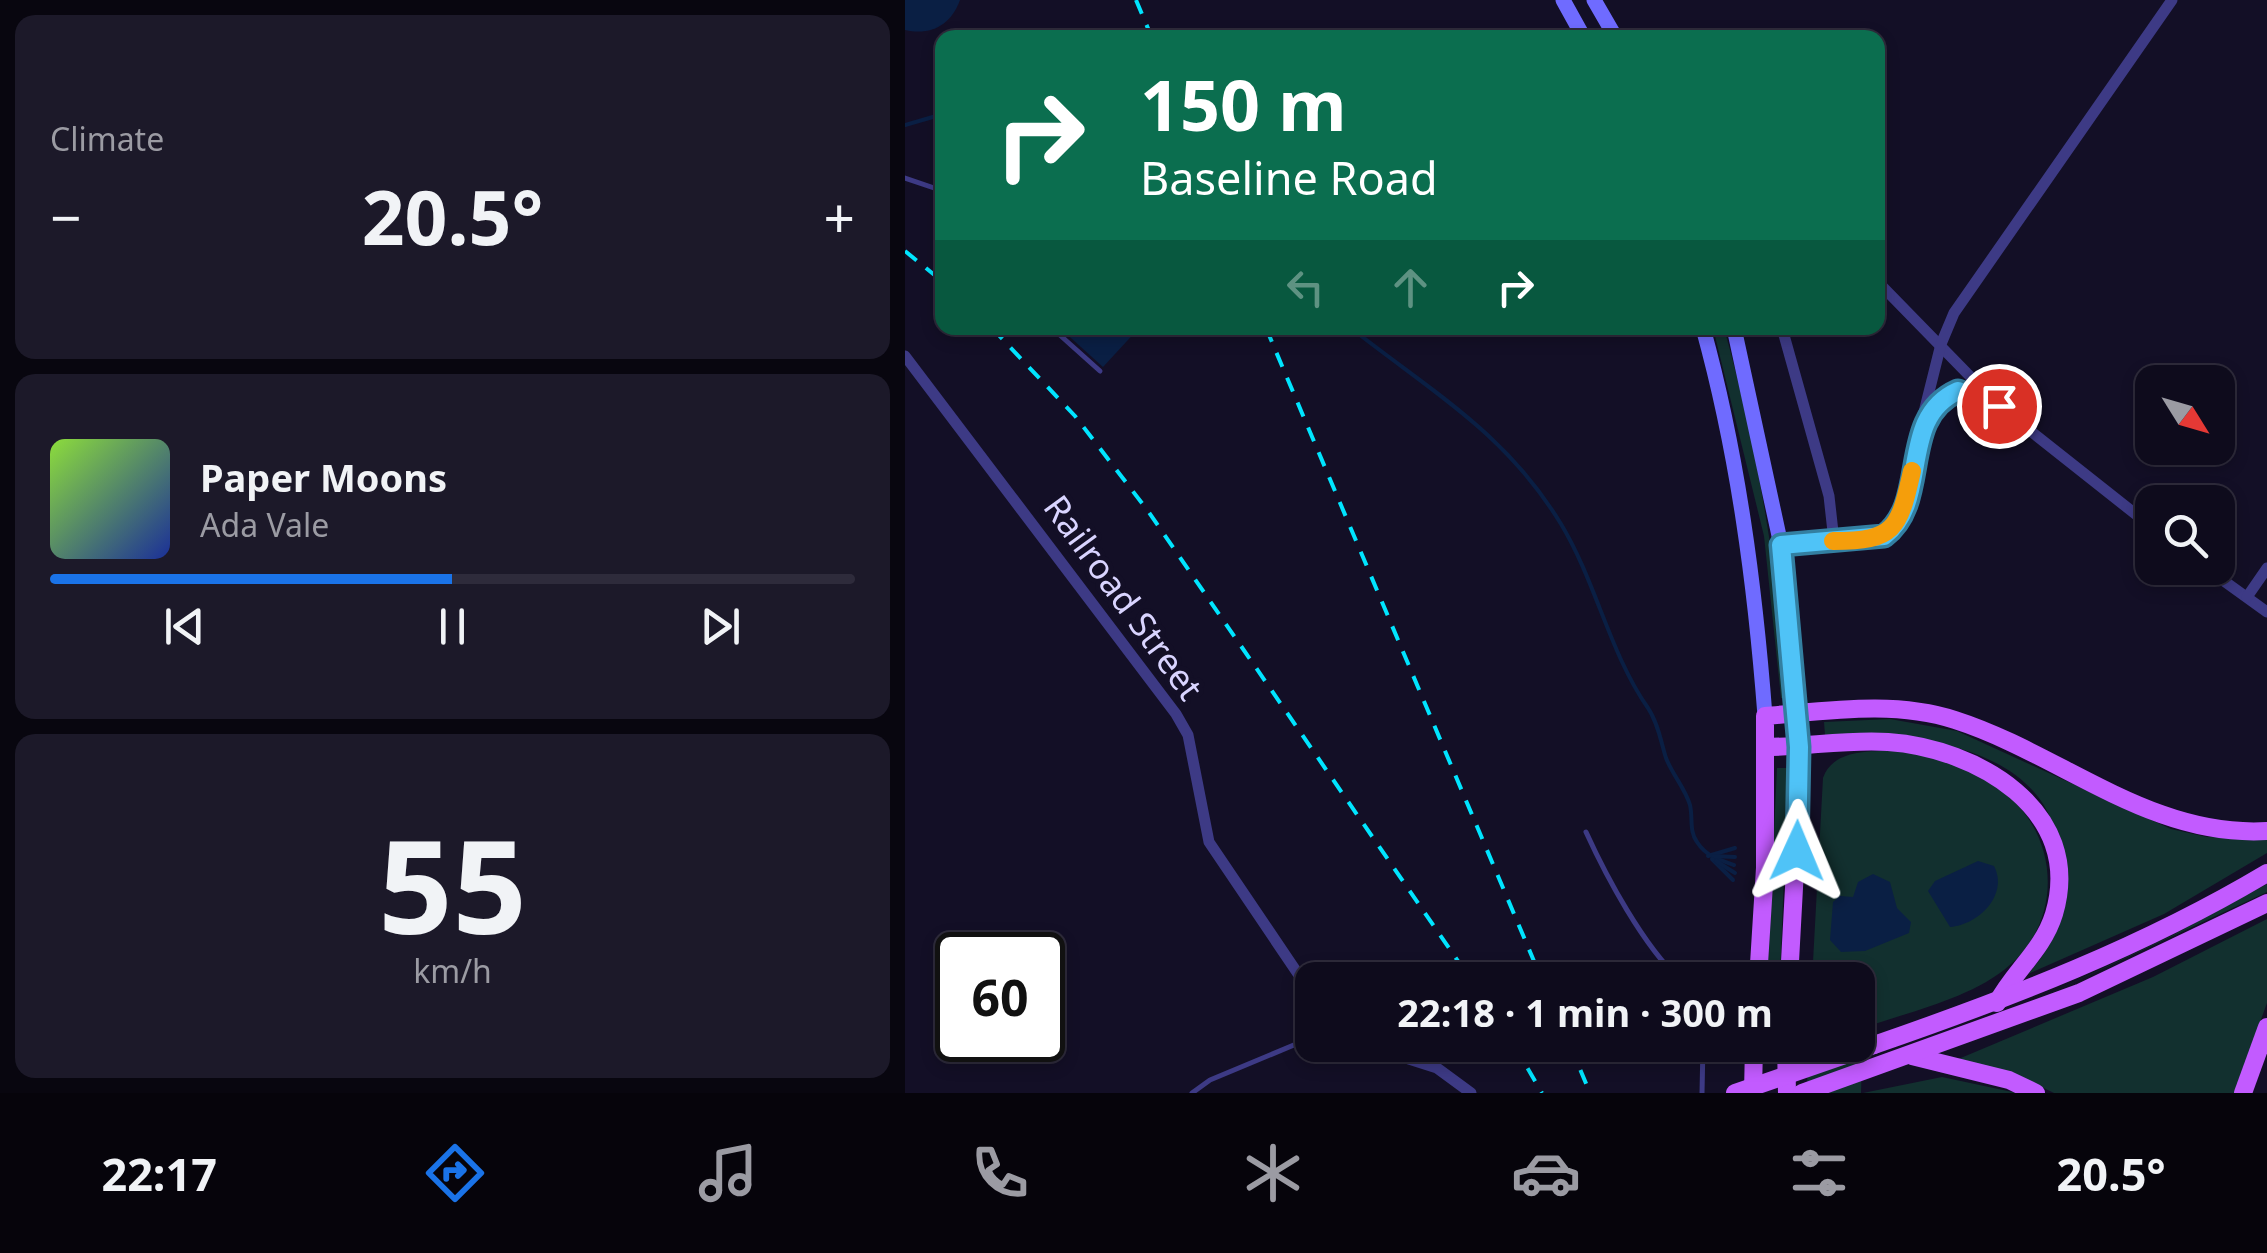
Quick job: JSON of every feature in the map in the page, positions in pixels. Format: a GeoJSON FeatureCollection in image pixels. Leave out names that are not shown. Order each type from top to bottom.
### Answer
{"type":"FeatureCollection","features":[{"type":"Feature","properties":{"kind":"main road"},"geometry":{"type":"LineString","coordinates":[[1563,0],[1580,30]]}},
{"type":"Feature","properties":{"kind":"main road"},"geometry":{"type":"LineString","coordinates":[[1595,0],[1612,30]]}},
{"type":"Feature","properties":{"kind":"main road"},"geometry":{"type":"LineString","coordinates":[[1705,335],[1726,420],[1751,563],[1765,716],[1759,962]]}},
{"type":"Feature","properties":{"kind":"main road"},"geometry":{"type":"LineString","coordinates":[[1736,335],[1781,545],[1799,747],[1790,962]]}},
{"type":"Feature","properties":{"kind":"main road"},"geometry":{"type":"LineString","coordinates":[[1765,716],[1892,709],[1935,714],[1987,733],[2165,818],[2207,830],[2267,831]]}},
{"type":"Feature","properties":{"kind":"main road"},"geometry":{"type":"LineString","coordinates":[[1765,748],[1885,741],[1934,750],[2000,776],[2041,817],[2056,858],[2058,900],[2043,941],[2011,976],[1997,1003]]}},
{"type":"Feature","properties":{"kind":"main road"},"geometry":{"type":"LineString","coordinates":[[1735,1093],[1997,1003],[2155,934],[2267,873]]}},
{"type":"Feature","properties":{"kind":"main road"},"geometry":{"type":"LineString","coordinates":[[1802,1093],[2079,994],[2267,903]]}},
{"type":"Feature","properties":{"kind":"main road"},"geometry":{"type":"LineString","coordinates":[[2243,1093],[2267,1027]]}},
{"type":"Feature","properties":{"kind":"main road"},"geometry":{"type":"LineString","coordinates":[[1912,1056],[2009,1080],[2036,1093]]}},
{"type":"Feature","properties":{"kind":"main road"},"geometry":{"type":"LineString","coordinates":[[1753,1093],[1754,1062]]}},
{"type":"Feature","properties":{"kind":"main road"},"geometry":{"type":"LineString","coordinates":[[1787,1062],[1787,1093]]}},
{"type":"Feature","properties":{"kind":"street"},"geometry":{"type":"LineString","coordinates":[[1781,545],[1872,540],[1891,531],[1904,506],[1941,344],[1954,313],[1985,263],[2173,0]]}},
{"type":"Feature","properties":{"kind":"street"},"geometry":{"type":"LineString","coordinates":[[1885,289],[1999,406],[2135,514]]}},
{"type":"Feature","properties":{"kind":"street"},"geometry":{"type":"LineString","coordinates":[[1784,335],[1829,496],[1833,541]]}},
{"type":"Feature","properties":{"kind":"street","name":"Railroad Street"},"geometry":{"type":"LineString","coordinates":[[905,356],[1176,714],[1189,735],[1209,842],[1295,969]]}},
{"type":"Feature","properties":{"kind":"street"},"geometry":{"type":"LineString","coordinates":[[1922,429],[1935,406],[1958,391],[1999,406]]}},
{"type":"Feature","properties":{"kind":"street"},"geometry":{"type":"LineString","coordinates":[[2247,597],[2267,568]]}},
{"type":"Feature","properties":{"kind":"street"},"geometry":{"type":"LineString","coordinates":[[2230,585],[2267,612]]}},
{"type":"Feature","properties":{"kind":"street"},"geometry":{"type":"LineString","coordinates":[[1418,1062],[1437,1068],[1471,1093]]}},
{"type":"Feature","properties":{"kind":"lane"},"geometry":{"type":"LineString","coordinates":[[905,178],[935,188]]}},
{"type":"Feature","properties":{"kind":"lane"},"geometry":{"type":"LineString","coordinates":[[1060,335],[1100,371]]}},
{"type":"Feature","properties":{"kind":"lane"},"geometry":{"type":"LineString","coordinates":[[1586,832],[1611,887],[1662,962]]}},
{"type":"Feature","properties":{"kind":"lane"},"geometry":{"type":"LineString","coordinates":[[1192,1093],[1226,1073],[1295,1045]]}},
{"type":"Feature","properties":{"kind":"lane"},"geometry":{"type":"LineString","coordinates":[[1702,1093],[1703,1062]]}},
{"type":"Feature","properties":{"kind":"green space"},"geometry":{"type":"Polygon","coordinates":[[[1715,335],[1726,335],[1757,465],[1772,557],[1787,698],[1781,698],[1764,536],[1715,335]]]}},
{"type":"Feature","properties":{"kind":"green space"},"geometry":{"type":"Polygon","coordinates":[[[1890,719],[1957,731],[2171,829],[2207,837],[2267,838],[2267,853],[2164,914],[2028,974],[2047,949],[2059,913],[2053,824],[2037,796],[2015,774],[1986,758],[1921,740],[1825,735],[1824,722],[1890,719]]]}},
{"type":"Feature","properties":{"kind":"green space"},"geometry":{"type":"Polygon","coordinates":[[[1897,751],[1927,757],[1984,778],[1997,787],[2026,815],[2039,837],[2048,884],[2045,908],[2036,931],[2023,952],[2004,970],[1954,997],[1875,1024],[1875,962],[1813,962],[1823,778],[1835,762],[1864,752],[1897,751]]]}},
{"type":"Feature","properties":{"kind":"green space"},"geometry":{"type":"Polygon","coordinates":[[[1777,768],[1788,768],[1781,962],[1768,962],[1777,768]]]}},
{"type":"Feature","properties":{"kind":"green space"},"geometry":{"type":"Polygon","coordinates":[[[2267,884],[2267,892],[2034,1001],[2173,935],[2267,884]]]}},
{"type":"Feature","properties":{"kind":"green space"},"geometry":{"type":"Polygon","coordinates":[[[2267,919],[2267,1003],[2234,1093],[2054,1093],[2010,1072],[1956,1060],[2153,977],[2267,919]]]}},
{"type":"Feature","properties":{"kind":"green space"},"geometry":{"type":"Polygon","coordinates":[[[1808,1062],[1862,1062],[1861,1093],[1807,1093],[1808,1062]]]}},
{"type":"Feature","properties":{"kind":"green space"},"geometry":{"type":"Polygon","coordinates":[[[1942,1077],[2017,1093],[1863,1093],[1942,1077]]]}},
{"type":"Feature","properties":{"kind":"water"},"geometry":{"type":"Polygon","coordinates":[[[905,0],[960,0],[939,27],[914,31],[905,30],[905,0]]]}},
{"type":"Feature","properties":{"kind":"water"},"geometry":{"type":"Polygon","coordinates":[[[1068,335],[1133,335],[1103,367],[1068,335]]]}},
{"type":"Feature","properties":{"kind":"water"},"geometry":{"type":"Polygon","coordinates":[[[1978,861],[1994,866],[1998,877],[1994,898],[1971,921],[1950,927],[1928,891],[1935,881],[1978,861]]]}},
{"type":"Feature","properties":{"kind":"water"},"geometry":{"type":"Polygon","coordinates":[[[1873,874],[1890,882],[1897,908],[1911,922],[1909,933],[1865,951],[1841,952],[1830,940],[1833,902],[1840,896],[1853,897],[1858,882],[1873,874]]]}},
{"type":"Feature","properties":{"kind":"waterway"},"geometry":{"type":"LineString","coordinates":[[905,125],[935,116]]}},
{"type":"Feature","properties":{"kind":"waterway"},"geometry":{"type":"LineString","coordinates":[[1360,335],[1491,438],[1539,492],[1573,546],[1623,665],[1654,720],[1666,758],[1690,805],[1695,838],[1709,854],[1734,865]]}},
{"type":"Feature","properties":{"kind":"waterway"},"geometry":{"type":"LineString","coordinates":[[1708,856],[1735,848]]}},
{"type":"Feature","properties":{"kind":"waterway"},"geometry":{"type":"LineString","coordinates":[[1713,856],[1735,857]]}},
{"type":"Feature","properties":{"kind":"waterway"},"geometry":{"type":"LineString","coordinates":[[1712,859],[1733,880]]}},
{"type":"Feature","properties":{"kind":"waterway"},"geometry":{"type":"LineString","coordinates":[[1716,861],[1735,873]]}},
{"type":"Feature","properties":{"kind":"railway"},"geometry":{"type":"LineString","coordinates":[[1136,0],[1149,30]]}},
{"type":"Feature","properties":{"kind":"railway"},"geometry":{"type":"LineString","coordinates":[[905,251],[935,275]]}},
{"type":"Feature","properties":{"kind":"railway"},"geometry":{"type":"LineString","coordinates":[[999,335],[1075,416],[1148,511],[1459,962]]}},
{"type":"Feature","properties":{"kind":"railway"},"geometry":{"type":"LineString","coordinates":[[1269,335],[1534,962]]}},
{"type":"Feature","properties":{"kind":"railway"},"geometry":{"type":"LineString","coordinates":[[1524,1062],[1542,1093]]}},
{"type":"Feature","properties":{"kind":"railway"},"geometry":{"type":"LineString","coordinates":[[1577,1062],[1590,1093]]}},
{"type":"Feature","properties":{"kind":"slow traffic"},"geometry":{"type":"LineString","coordinates":[[1833,541],[1872,540],[1891,531],[1904,506],[1912,471]]}},
{"type":"Feature","properties":{"kind":"route"},"geometry":{"type":"LineString","coordinates":[[1797,851],[1799,747],[1781,545],[1884,536],[1901,515],[1922,429],[1935,406],[1958,391],[1976,394],[1999,406]]}}]}
